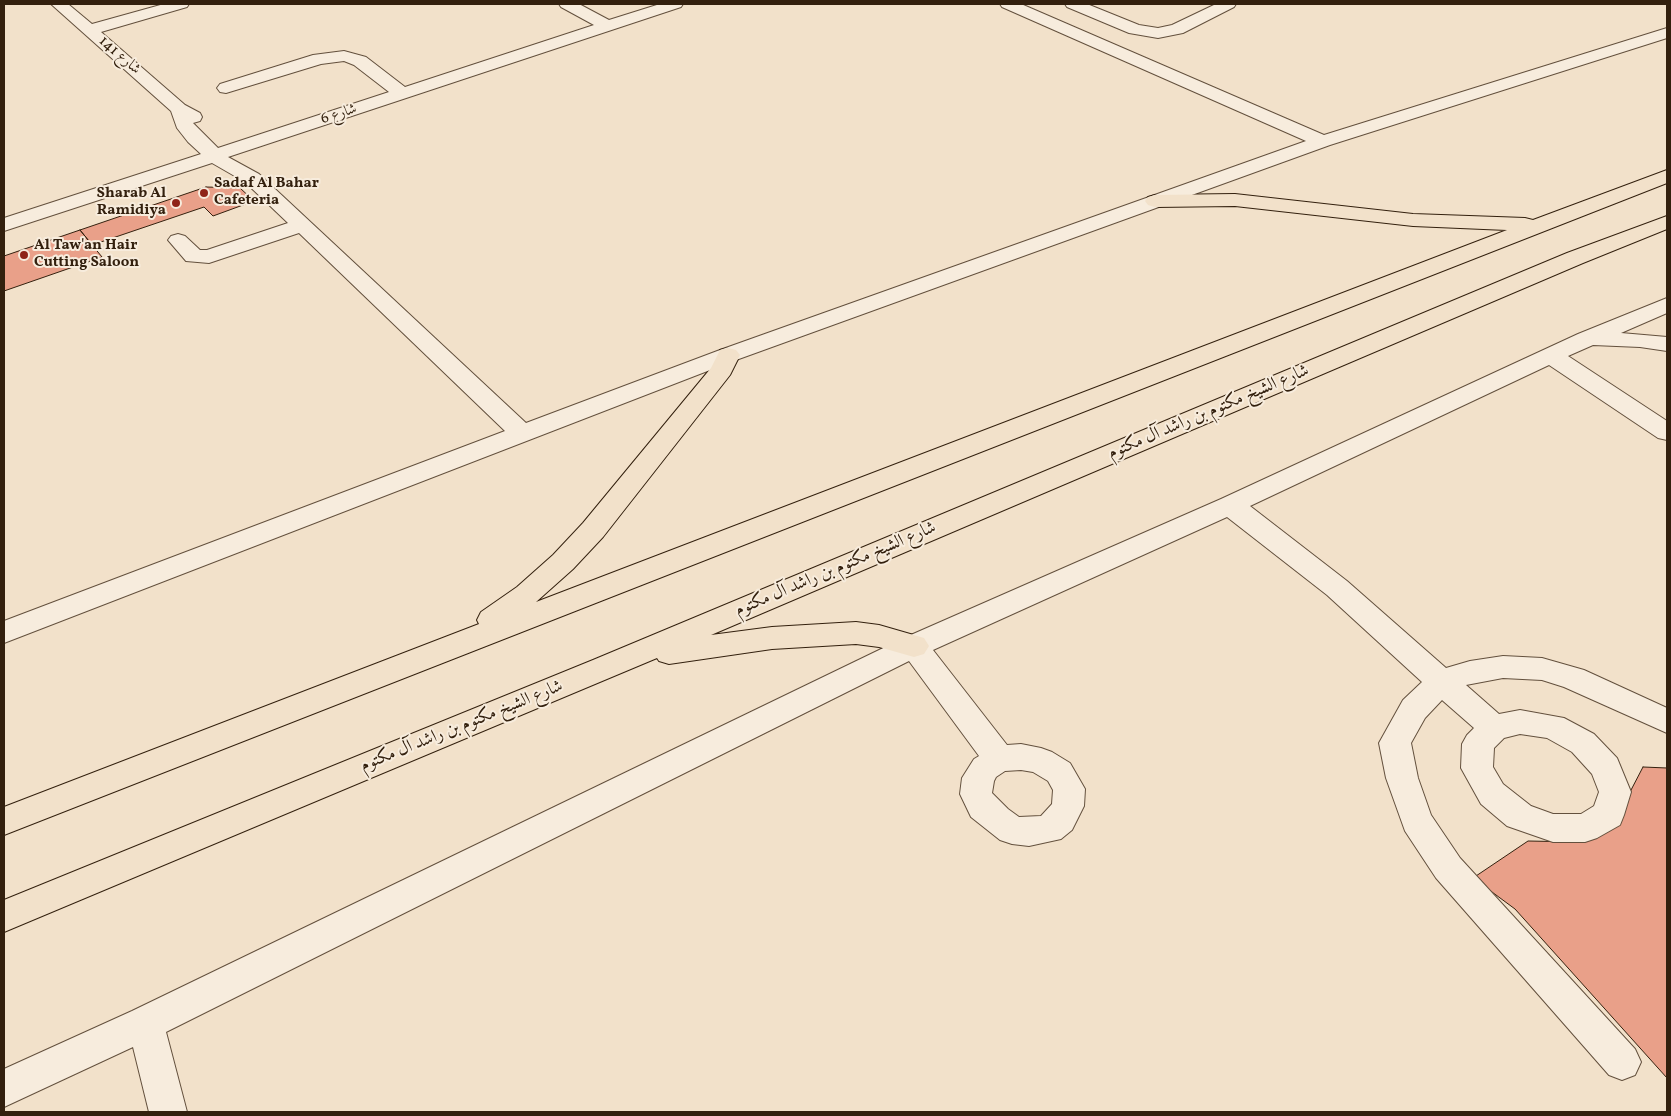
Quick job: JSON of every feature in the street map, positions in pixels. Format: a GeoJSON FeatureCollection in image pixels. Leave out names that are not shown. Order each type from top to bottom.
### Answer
{"type":"FeatureCollection","features":[{"type":"Feature","properties":{"kind":"main road"},"geometry":{"type":"LineString","coordinates":[[4,821],[1667,176]]}},
{"type":"Feature","properties":{"kind":"main road"},"geometry":{"type":"LineString","coordinates":[[1155,201],[1235,200],[1448,223],[1501,224],[1547,222]]}},
{"type":"Feature","properties":{"kind":"main road","name":"شارع الشيخ مكتوم بن راشد آل مكتوم"},"geometry":{"type":"LineString","coordinates":[[4,916],[604,668],[1575,258],[1667,222]]}},
{"type":"Feature","properties":{"kind":"main road"},"geometry":{"type":"LineString","coordinates":[[449,647],[512,604],[563,562],[593,530],[719,374],[728,355]]}},
{"type":"Feature","properties":{"kind":"main road"},"geometry":{"type":"LineString","coordinates":[[604,668],[706,646],[772,638],[856,633],[879,636],[914,646]]}},
{"type":"Feature","properties":{"kind":"street","name":"شارع 141"},"geometry":{"type":"LineString","coordinates":[[59,4],[179,108],[224,140]]}},
{"type":"Feature","properties":{"kind":"street"},"geometry":{"type":"LineString","coordinates":[[88,30],[181,4]]}},
{"type":"Feature","properties":{"kind":"street"},"geometry":{"type":"LineString","coordinates":[[567,4],[607,26]]}},
{"type":"Feature","properties":{"kind":"street","name":"شارع 6"},"geometry":{"type":"LineString","coordinates":[[4,226],[214,156],[224,140],[402,94],[675,4]]}},
{"type":"Feature","properties":{"kind":"street"},"geometry":{"type":"LineString","coordinates":[[1008,4],[1323,141]]}},
{"type":"Feature","properties":{"kind":"street"},"geometry":{"type":"LineString","coordinates":[[1072,4],[1135,29],[1158,33],[1177,29],[1228,4]]}},
{"type":"Feature","properties":{"kind":"street"},"geometry":{"type":"LineString","coordinates":[[4,632],[728,355],[1155,201],[1323,141],[1667,33]]}},
{"type":"Feature","properties":{"kind":"street"},"geometry":{"type":"LineString","coordinates":[[226,88],[319,59],[344,56],[360,61],[402,94]]}},
{"type":"Feature","properties":{"kind":"street","name":"شارع 141"},"geometry":{"type":"LineString","coordinates":[[179,108],[188,131],[214,156],[231,168],[252,178]]}},
{"type":"Feature","properties":{"kind":"street"},"geometry":{"type":"LineString","coordinates":[[224,140],[246,162],[252,178],[522,433]]}},
{"type":"Feature","properties":{"kind":"street"},"geometry":{"type":"LineString","coordinates":[[178,240],[194,256],[209,257],[303,225]]}},
{"type":"Feature","properties":{"kind":"street"},"geometry":{"type":"LineString","coordinates":[[4,1088],[145,1023],[914,646],[1230,504],[1586,339],[1667,305]]}},
{"type":"Feature","properties":{"kind":"street"},"geometry":{"type":"LineString","coordinates":[[1586,339],[1613,339],[1667,344]]}},
{"type":"Feature","properties":{"kind":"street"},"geometry":{"type":"LineString","coordinates":[[1552,356],[1667,432]]}},
{"type":"Feature","properties":{"kind":"street"},"geometry":{"type":"LineString","coordinates":[[1230,504],[1337,588],[1494,728]]}},
{"type":"Feature","properties":{"kind":"street"},"geometry":{"type":"LineString","coordinates":[[914,646],[999,759]]}},
{"type":"Feature","properties":{"kind":"street"},"geometry":{"type":"LineString","coordinates":[[1622,1062],[1448,868],[1417,821],[1402,778],[1395,744],[1414,709],[1442,681],[1470,672],[1503,667],[1542,670],[1573,678],[1667,721]]}},
{"type":"Feature","properties":{"kind":"street"},"geometry":{"type":"LineString","coordinates":[[145,1023],[168,1112]]}},
{"type":"Feature","properties":{"kind":"building"},"geometry":{"type":"Polygon","coordinates":[[[206,187],[240,188],[254,201],[213,216],[204,207],[92,245],[80,230],[206,187]]]}},
{"type":"Feature","properties":{"kind":"building"},"geometry":{"type":"Polygon","coordinates":[[[80,230],[102,257],[4,291],[4,256],[80,230]]]}},
{"type":"Feature","properties":{"kind":"building"},"geometry":{"type":"Polygon","coordinates":[[[1643,767],[1667,768],[1667,1078],[1515,909],[1473,878],[1528,841],[1581,842],[1630,792],[1643,767]]]}},
{"type":"Feature","properties":{"kind":"place","name":"Sadaf Al Bahar Cafeteria"},"geometry":{"type":"Point","coordinates":[204,193]}},
{"type":"Feature","properties":{"kind":"place","name":"Sharab Al Ramidiya"},"geometry":{"type":"Point","coordinates":[176,203]}},
{"type":"Feature","properties":{"kind":"place","name":"Al Taw'an Hair Cutting Saloon"},"geometry":{"type":"Point","coordinates":[24,255]}}]}
